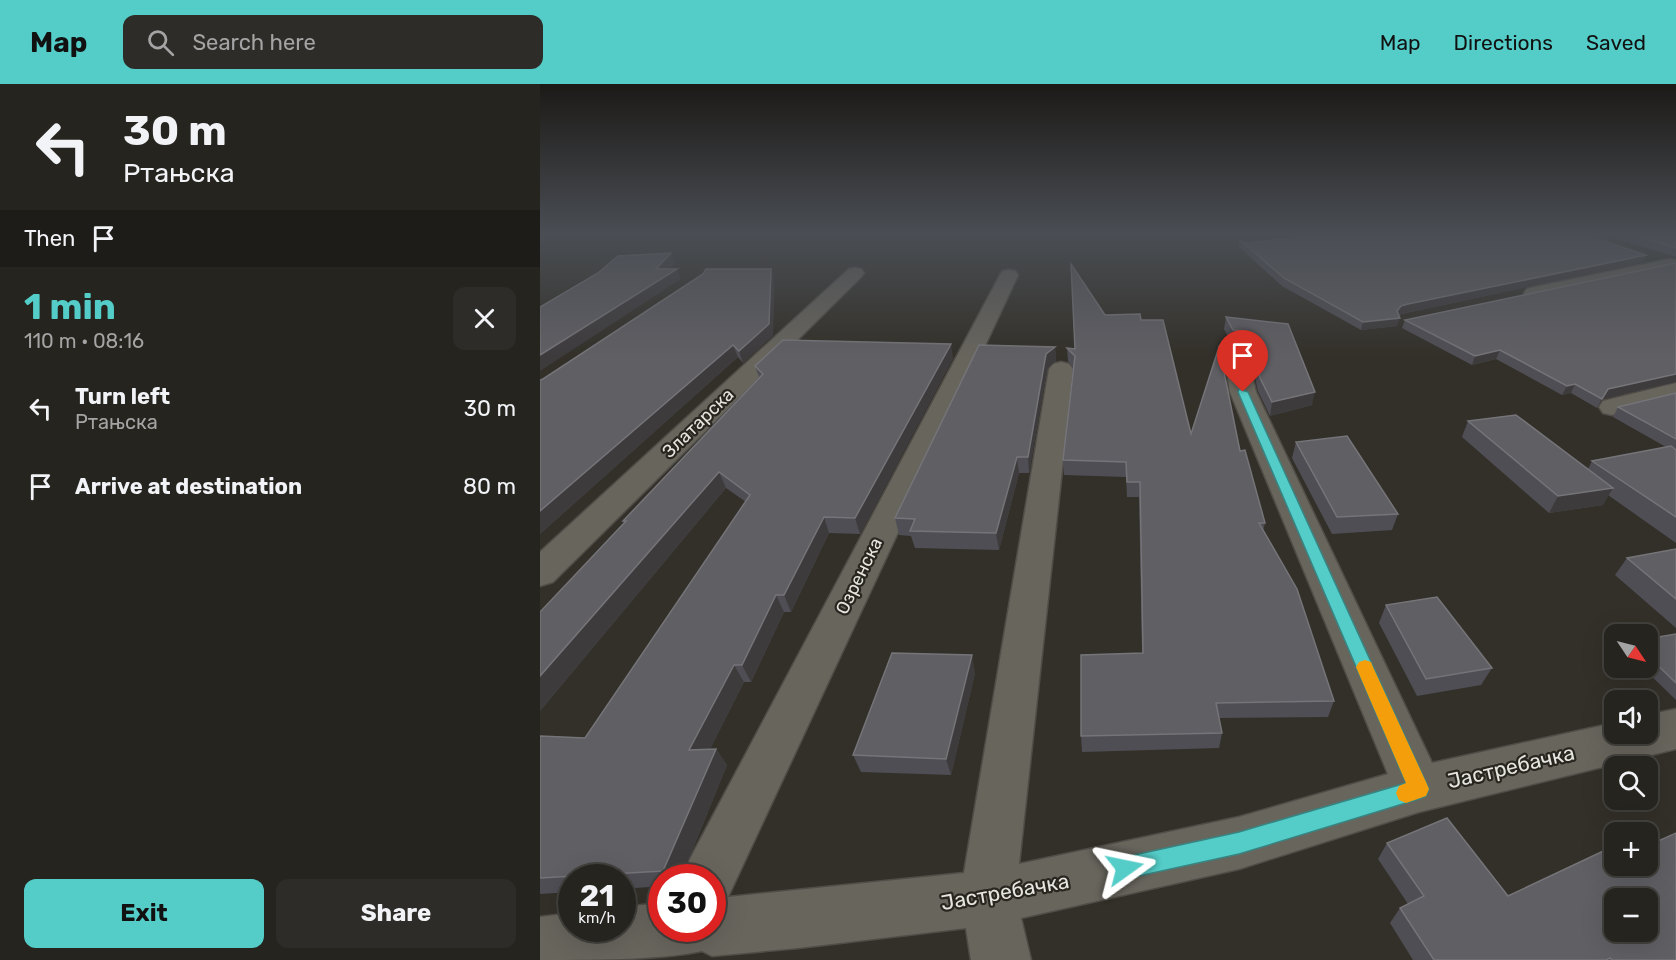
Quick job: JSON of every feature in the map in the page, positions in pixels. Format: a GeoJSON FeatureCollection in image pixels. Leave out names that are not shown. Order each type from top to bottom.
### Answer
{"type":"FeatureCollection","features":[{"type":"Feature","properties":{"kind":"street","name":"Златарска"},"geometry":{"type":"LineString","coordinates":[[540,573],[852,276]]}},
{"type":"Feature","properties":{"kind":"street","name":"Озренска"},"geometry":{"type":"LineString","coordinates":[[716,864],[1009,276]]}},
{"type":"Feature","properties":{"kind":"street"},"geometry":{"type":"LineString","coordinates":[[1521,296],[1620,276]]}},
{"type":"Feature","properties":{"kind":"street"},"geometry":{"type":"LineString","coordinates":[[1235,350],[1243,392],[1419,789]]}},
{"type":"Feature","properties":{"kind":"street"},"geometry":{"type":"LineString","coordinates":[[1001,960],[988,898],[1061,369]]}},
{"type":"Feature","properties":{"kind":"street"},"geometry":{"type":"LineString","coordinates":[[1612,406],[1676,391]]}},
{"type":"Feature","properties":{"kind":"street","name":"Јастребачка"},"geometry":{"type":"LineString","coordinates":[[726,926],[988,898],[1239,843],[1419,789],[1676,729]]}},
{"type":"Feature","properties":{"kind":"street"},"geometry":{"type":"LineString","coordinates":[[540,946],[648,933]]}},
{"type":"Feature","properties":{"kind":"building"},"geometry":{"type":"Polygon","coordinates":[[[593,276],[666,276],[540,355],[540,307],[593,276]]]}},
{"type":"Feature","properties":{"kind":"building"},"geometry":{"type":"Polygon","coordinates":[[[700,276],[771,276],[769,324],[739,351],[733,345],[540,511],[540,380],[700,276]]]}},
{"type":"Feature","properties":{"kind":"building"},"geometry":{"type":"Polygon","coordinates":[[[1072,276],[1079,276],[1105,315],[1140,314],[1141,320],[1163,320],[1191,434],[1219,347],[1240,451],[1245,450],[1265,523],[1259,523],[1297,589],[1334,701],[1216,703],[1222,733],[1081,736],[1081,655],[1143,653],[1140,482],[1127,482],[1126,462],[1063,460],[1075,356],[1067,348],[1075,349],[1072,276]]]}},
{"type":"Feature","properties":{"kind":"building"},"geometry":{"type":"Polygon","coordinates":[[[1282,276],[1545,276],[1408,304],[1401,306],[1397,311],[1400,318],[1363,322],[1282,276]]]}},
{"type":"Feature","properties":{"kind":"building"},"geometry":{"type":"Polygon","coordinates":[[[1615,276],[1676,276],[1676,374],[1608,389],[1602,399],[1575,384],[1567,386],[1500,350],[1475,356],[1405,320],[1615,276]]]}},
{"type":"Feature","properties":{"kind":"building"},"geometry":{"type":"Polygon","coordinates":[[[1226,317],[1288,324],[1315,392],[1272,402],[1260,378],[1250,337],[1245,331],[1233,330],[1226,317]]]}},
{"type":"Feature","properties":{"kind":"building"},"geometry":{"type":"Polygon","coordinates":[[[783,340],[951,344],[855,518],[824,517],[784,595],[776,595],[742,665],[734,665],[689,750],[716,749],[666,864],[648,864],[648,872],[636,873],[636,864],[558,864],[558,877],[540,878],[540,736],[585,738],[750,495],[719,472],[540,676],[540,612],[763,374],[755,366],[783,340]]]}},
{"type":"Feature","properties":{"kind":"building"},"geometry":{"type":"Polygon","coordinates":[[[979,345],[1055,347],[1046,354],[1028,457],[1017,457],[996,533],[910,531],[915,519],[895,518],[979,345]]]}},
{"type":"Feature","properties":{"kind":"building"},"geometry":{"type":"Polygon","coordinates":[[[1676,393],[1676,439],[1618,407],[1676,393]]]}},
{"type":"Feature","properties":{"kind":"building"},"geometry":{"type":"Polygon","coordinates":[[[1516,415],[1613,488],[1558,496],[1468,421],[1516,415]]]}},
{"type":"Feature","properties":{"kind":"building"},"geometry":{"type":"Polygon","coordinates":[[[1347,436],[1398,514],[1337,517],[1296,442],[1347,436]]]}},
{"type":"Feature","properties":{"kind":"building"},"geometry":{"type":"Polygon","coordinates":[[[1671,446],[1676,450],[1676,517],[1592,461],[1671,446]]]}},
{"type":"Feature","properties":{"kind":"building"},"geometry":{"type":"Polygon","coordinates":[[[1676,549],[1676,599],[1627,558],[1676,549]]]}},
{"type":"Feature","properties":{"kind":"building"},"geometry":{"type":"Polygon","coordinates":[[[1437,597],[1492,668],[1426,679],[1386,605],[1437,597]]]}},
{"type":"Feature","properties":{"kind":"building"},"geometry":{"type":"Polygon","coordinates":[[[1676,634],[1676,683],[1658,666],[1658,637],[1676,634]]]}},
{"type":"Feature","properties":{"kind":"building"},"geometry":{"type":"Polygon","coordinates":[[[892,653],[972,655],[946,759],[853,755],[892,653]]]}},
{"type":"Feature","properties":{"kind":"building"},"geometry":{"type":"Polygon","coordinates":[[[1447,818],[1508,896],[1604,851],[1604,876],[1658,876],[1658,841],[1676,833],[1676,960],[1612,960],[1610,958],[1606,960],[1434,960],[1400,908],[1424,896],[1387,843],[1447,818]]]}},
{"type":"Feature","properties":{"kind":"slow traffic"},"geometry":{"type":"LineString","coordinates":[[1365,667],[1419,789],[1406,793]]}},
{"type":"Feature","properties":{"kind":"route"},"geometry":{"type":"LineString","coordinates":[[1125,868],[1239,843],[1419,789],[1243,392]]}}]}
